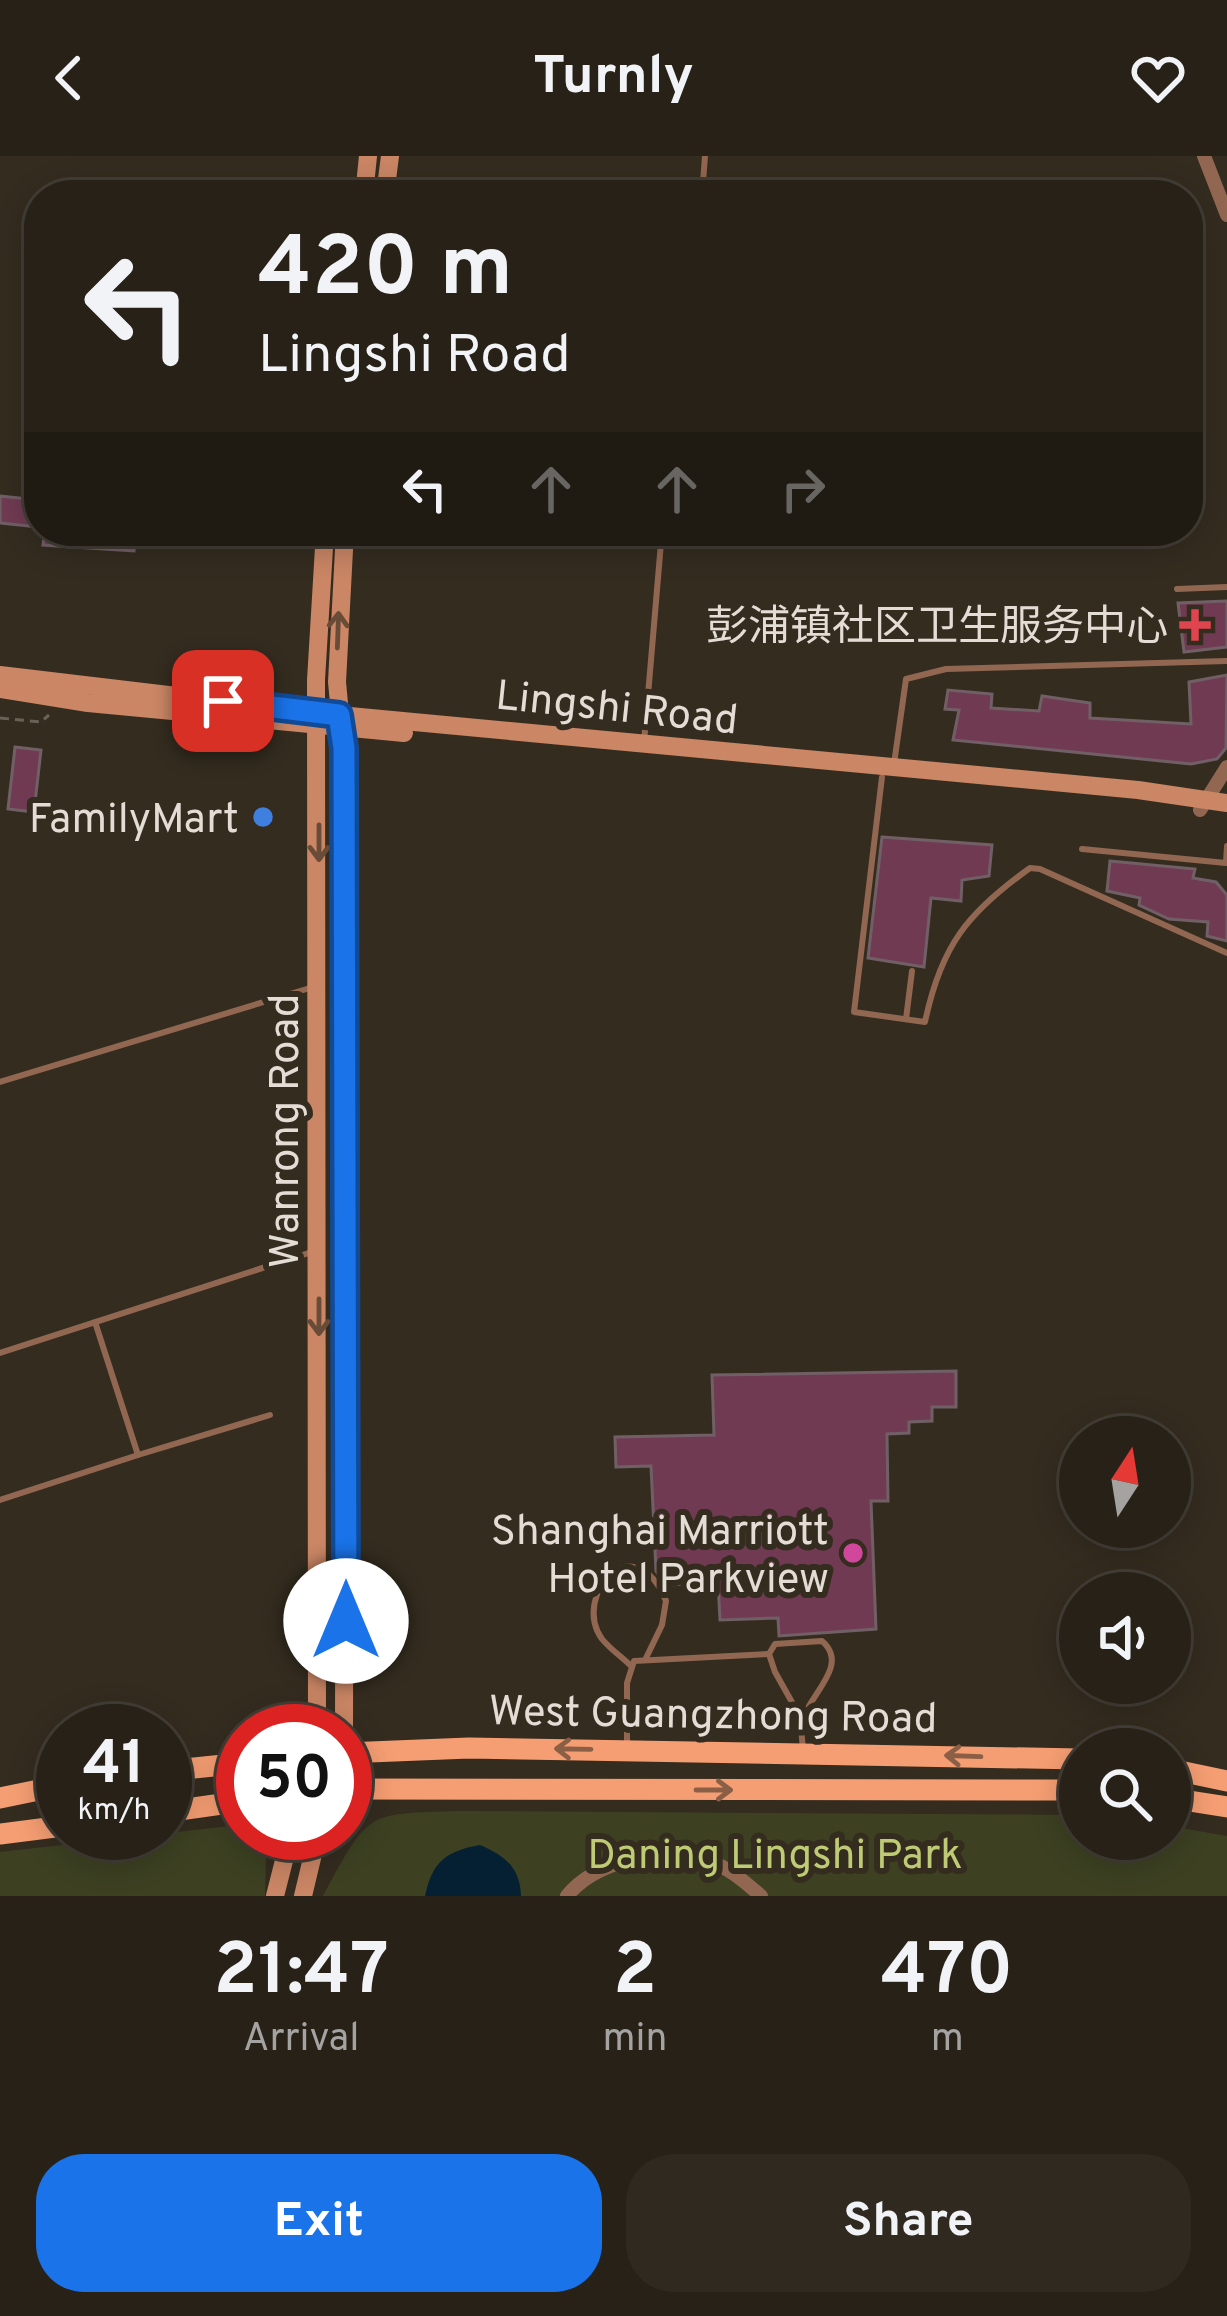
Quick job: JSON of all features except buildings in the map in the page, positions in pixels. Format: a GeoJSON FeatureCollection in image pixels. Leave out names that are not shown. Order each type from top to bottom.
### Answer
{"type":"FeatureCollection","features":[{"type":"Feature","properties":{"kind":"main road","name":"Wanrong Road"},"geometry":{"type":"LineString","coordinates":[[317,1704],[316,719],[324,546]]}},
{"type":"Feature","properties":{"kind":"main road","name":"Wanrong Road"},"geometry":{"type":"LineString","coordinates":[[344,546],[338,625],[346,778],[344,1704]]}},
{"type":"Feature","properties":{"kind":"main road","name":"Lingshi Road"},"geometry":{"type":"LineString","coordinates":[[0,675],[316,719]]}},
{"type":"Feature","properties":{"kind":"main road","name":"Lingshi Road"},"geometry":{"type":"LineString","coordinates":[[0,689],[68,700],[644,745],[1212,805],[1227,814]]}},
{"type":"Feature","properties":{"kind":"main road","name":"Lingshi Road"},"geometry":{"type":"LineString","coordinates":[[340,721],[888,772]]}},
{"type":"Feature","properties":{"kind":"main road","name":"West Guangzhong Road"},"geometry":{"type":"LineString","coordinates":[[372,1752],[469,1748],[802,1751],[1059,1758]]}},
{"type":"Feature","properties":{"kind":"main road"},"geometry":{"type":"LineString","coordinates":[[1191,1773],[1227,1780]]}},
{"type":"Feature","properties":{"kind":"main road","name":"West Guangzhong Road"},"geometry":{"type":"LineString","coordinates":[[372,1789],[1059,1790]]}},
{"type":"Feature","properties":{"kind":"main road"},"geometry":{"type":"LineString","coordinates":[[0,1798],[36,1791]]}},
{"type":"Feature","properties":{"kind":"main road"},"geometry":{"type":"LineString","coordinates":[[1191,1802],[1227,1808]]}},
{"type":"Feature","properties":{"kind":"main road"},"geometry":{"type":"LineString","coordinates":[[0,1834],[36,1829]]}},
{"type":"Feature","properties":{"kind":"main road"},"geometry":{"type":"LineString","coordinates":[[275,1896],[284,1860]]}},
{"type":"Feature","properties":{"kind":"main road"},"geometry":{"type":"LineString","coordinates":[[303,1896],[312,1860]]}},
{"type":"Feature","properties":{"kind":"street"},"geometry":{"type":"LineString","coordinates":[[1204,156],[1227,215]]}},
{"type":"Feature","properties":{"kind":"street"},"geometry":{"type":"LineString","coordinates":[[1212,805],[1227,767]]}},
{"type":"Feature","properties":{"kind":"street"},"geometry":{"type":"LineString","coordinates":[[567,1896],[584,1878],[652,1856],[708,1860],[761,1896]]}},
{"type":"Feature","properties":{"kind":"lane"},"geometry":{"type":"LineString","coordinates":[[644,745],[661,546]]}},
{"type":"Feature","properties":{"kind":"lane"},"geometry":{"type":"LineString","coordinates":[[1178,590],[1227,587]]}},
{"type":"Feature","properties":{"kind":"lane"},"geometry":{"type":"LineString","coordinates":[[1227,661],[946,669],[906,679],[854,1012],[925,1022],[945,953],[984,904],[1030,868],[1040,868],[1227,953]]}},
{"type":"Feature","properties":{"kind":"lane"},"geometry":{"type":"LineString","coordinates":[[1082,850],[1226,863],[1227,847]]}},
{"type":"Feature","properties":{"kind":"lane"},"geometry":{"type":"LineString","coordinates":[[1193,938],[1195,926]]}},
{"type":"Feature","properties":{"kind":"lane"},"geometry":{"type":"LineString","coordinates":[[906,1019],[912,971]]}},
{"type":"Feature","properties":{"kind":"lane"},"geometry":{"type":"LineString","coordinates":[[0,1082],[319,985]]}},
{"type":"Feature","properties":{"kind":"lane"},"geometry":{"type":"LineString","coordinates":[[0,1353],[319,1250]]}},
{"type":"Feature","properties":{"kind":"lane"},"geometry":{"type":"LineString","coordinates":[[95,1322],[138,1455]]}},
{"type":"Feature","properties":{"kind":"lane"},"geometry":{"type":"LineString","coordinates":[[0,1500],[271,1415]]}},
{"type":"Feature","properties":{"kind":"lane"},"geometry":{"type":"LineString","coordinates":[[631,1666],[603,1641],[595,1625],[601,1586],[612,1570],[625,1564],[651,1577],[666,1600],[662,1625],[646,1658]]}},
{"type":"Feature","properties":{"kind":"lane"},"geometry":{"type":"LineString","coordinates":[[802,1720],[832,1660],[830,1648],[822,1641],[775,1644],[769,1654],[802,1720],[802,1751]]}},
{"type":"Feature","properties":{"kind":"lane"},"geometry":{"type":"LineString","coordinates":[[627,1750],[631,1666],[646,1658],[769,1654]]}},
{"type":"Feature","properties":{"kind":"path"},"geometry":{"type":"LineString","coordinates":[[0,718],[40,722],[68,700]]}},
{"type":"Feature","properties":{"kind":"green space","name":"Daning Lingshi Park"},"geometry":{"type":"Polygon","coordinates":[[[405,1813],[1059,1815],[1059,1860],[1191,1860],[1191,1830],[1227,1836],[1227,1896],[323,1896],[344,1860],[372,1860],[372,1823],[405,1813]]]}},
{"type":"Feature","properties":{"kind":"green space"},"geometry":{"type":"Polygon","coordinates":[[[216,1828],[216,1860],[266,1860],[265,1896],[0,1896],[0,1852],[36,1848],[36,1860],[192,1860],[192,1830],[216,1828]]]}},
{"type":"Feature","properties":{"kind":"water"},"geometry":{"type":"Polygon","coordinates":[[[480,1845],[510,1864],[521,1896],[425,1896],[442,1860],[480,1845]]]}},
{"type":"Feature","properties":{"kind":"place","name":"彭浦镇社区卫生服务中心"},"geometry":{"type":"Point","coordinates":[1195,625]}},
{"type":"Feature","properties":{"kind":"place","name":"FamilyMart"},"geometry":{"type":"Point","coordinates":[263,817]}},
{"type":"Feature","properties":{"kind":"place","name":"Shanghai Marriott Hotel Parkview"},"geometry":{"type":"Point","coordinates":[853,1553]}},
{"type":"Feature","properties":{"kind":"route"},"geometry":{"type":"LineString","coordinates":[[223,701],[339,715],[344,748],[346,1621]]}}]}
